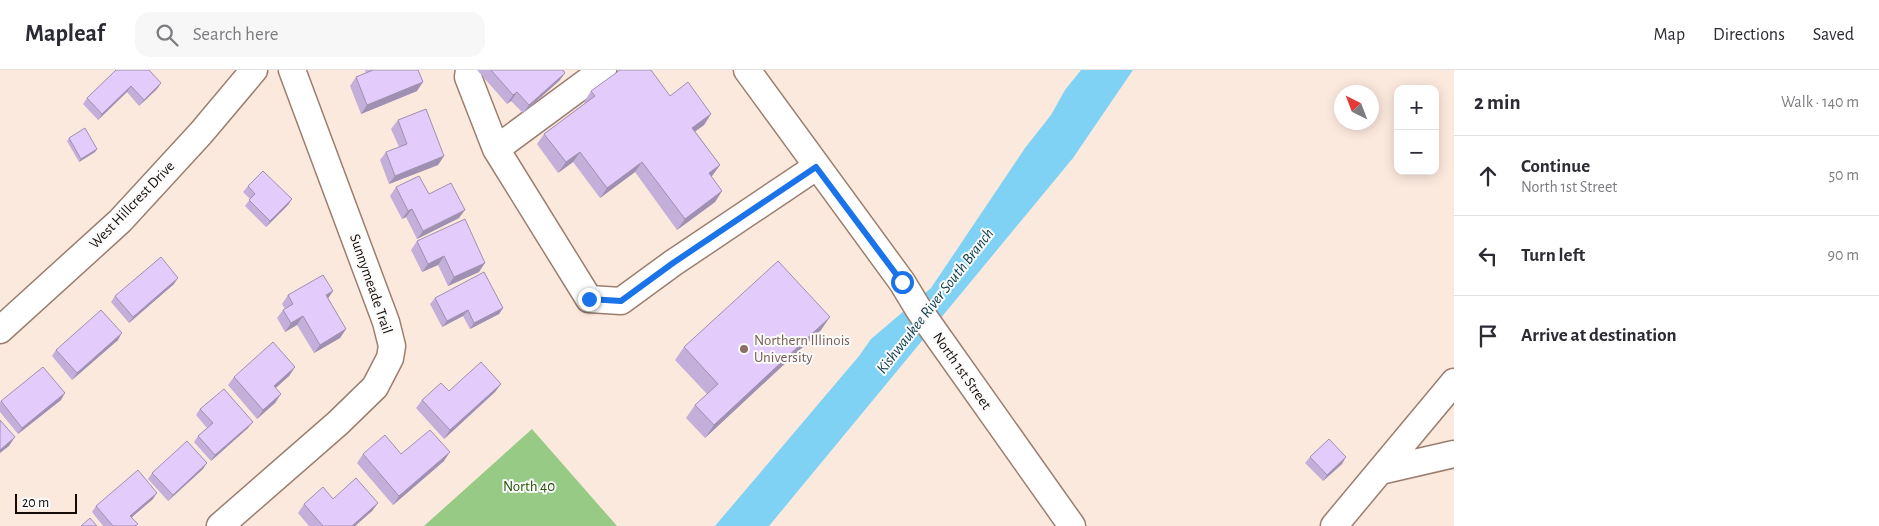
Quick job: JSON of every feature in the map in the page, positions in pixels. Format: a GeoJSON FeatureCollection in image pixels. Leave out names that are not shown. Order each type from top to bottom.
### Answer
{"type":"FeatureCollection","features":[{"type":"Feature","properties":{"kind":"street","name":"West Hillcrest Drive"},"geometry":{"type":"LineString","coordinates":[[0,330],[120,221],[202,133],[254,70]]}},
{"type":"Feature","properties":{"kind":"street","name":"Sunnymeade Trail"},"geometry":{"type":"LineString","coordinates":[[220,526],[375,387],[390,358],[392,346],[386,322],[292,70]]}},
{"type":"Feature","properties":{"kind":"street"},"geometry":{"type":"LineString","coordinates":[[469,70],[468,77],[496,149],[589,299],[621,301],[673,263],[816,167]]}},
{"type":"Feature","properties":{"kind":"street"},"geometry":{"type":"LineString","coordinates":[[496,149],[604,70]]}},
{"type":"Feature","properties":{"kind":"street","name":"North 1st Street"},"geometry":{"type":"LineString","coordinates":[[747,70],[816,167],[902,282],[953,359],[1072,526]]}},
{"type":"Feature","properties":{"kind":"street"},"geometry":{"type":"LineString","coordinates":[[1334,526],[1454,382]]}},
{"type":"Feature","properties":{"kind":"street"},"geometry":{"type":"LineString","coordinates":[[1380,471],[1454,454]]}},
{"type":"Feature","properties":{"kind":"green space","name":"North 40"},"geometry":{"type":"Polygon","coordinates":[[[532,429],[617,526],[424,526],[532,429]]]}},
{"type":"Feature","properties":{"kind":"water","name":"Kishwaukee River South Branch"},"geometry":{"type":"Polygon","coordinates":[[[1081,70],[1133,70],[1073,158],[769,526],[715,526],[859,356],[871,339],[931,288],[1025,148],[1051,115],[1065,90],[1081,70]]]}},
{"type":"Feature","properties":{"kind":"building"},"geometry":{"type":"Polygon","coordinates":[[[116,70],[149,70],[161,83],[144,100],[131,86],[102,114],[87,98],[116,70]]]}},
{"type":"Feature","properties":{"kind":"building"},"geometry":{"type":"Polygon","coordinates":[[[373,70],[418,70],[423,82],[367,105],[356,77],[373,70]]]}},
{"type":"Feature","properties":{"kind":"building"},"geometry":{"type":"Polygon","coordinates":[[[491,70],[563,70],[565,73],[529,105],[517,92],[513,95],[491,70]]]}},
{"type":"Feature","properties":{"kind":"building"},"geometry":{"type":"Polygon","coordinates":[[[620,70],[651,70],[670,96],[688,82],[711,114],[692,128],[720,165],[709,173],[722,191],[685,219],[642,162],[607,188],[580,152],[566,162],[544,134],[595,96],[591,91],[620,70]]]}},
{"type":"Feature","properties":{"kind":"building"},"geometry":{"type":"Polygon","coordinates":[[[426,109],[444,156],[395,176],[386,152],[407,144],[398,120],[426,109]]]}},
{"type":"Feature","properties":{"kind":"building"},"geometry":{"type":"Polygon","coordinates":[[[85,128],[97,149],[81,159],[69,138],[85,128]]]}},
{"type":"Feature","properties":{"kind":"building"},"geometry":{"type":"Polygon","coordinates":[[[263,171],[292,199],[270,221],[249,200],[255,194],[248,186],[263,171]]]}},
{"type":"Feature","properties":{"kind":"building"},"geometry":{"type":"Polygon","coordinates":[[[419,176],[429,194],[451,183],[465,210],[423,231],[412,209],[408,211],[396,187],[419,176]]]}},
{"type":"Feature","properties":{"kind":"building"},"geometry":{"type":"Polygon","coordinates":[[[465,219],[485,263],[454,277],[444,256],[428,264],[417,241],[465,219]]]}},
{"type":"Feature","properties":{"kind":"building"},"geometry":{"type":"Polygon","coordinates":[[[161,257],[178,278],[133,317],[115,296],[161,257]]]}},
{"type":"Feature","properties":{"kind":"building"},"geometry":{"type":"Polygon","coordinates":[[[778,261],[830,317],[714,425],[695,405],[718,384],[684,347],[778,261]]]}},
{"type":"Feature","properties":{"kind":"building"},"geometry":{"type":"Polygon","coordinates":[[[484,272],[503,308],[474,323],[468,310],[447,321],[435,298],[484,272]]]}},
{"type":"Feature","properties":{"kind":"building"},"geometry":{"type":"Polygon","coordinates":[[[323,275],[333,291],[326,295],[346,329],[320,345],[303,316],[291,323],[283,310],[293,304],[288,295],[323,275]]]}},
{"type":"Feature","properties":{"kind":"building"},"geometry":{"type":"Polygon","coordinates":[[[101,310],[122,333],[77,373],[56,350],[101,310]]]}},
{"type":"Feature","properties":{"kind":"building"},"geometry":{"type":"Polygon","coordinates":[[[273,342],[295,367],[274,386],[281,394],[263,410],[234,377],[273,342]]]}},
{"type":"Feature","properties":{"kind":"building"},"geometry":{"type":"Polygon","coordinates":[[[481,362],[501,384],[450,430],[422,400],[441,383],[449,391],[481,362]]]}},
{"type":"Feature","properties":{"kind":"building"},"geometry":{"type":"Polygon","coordinates":[[[43,367],[65,393],[22,428],[1,401],[43,367]]]}},
{"type":"Feature","properties":{"kind":"building"},"geometry":{"type":"Polygon","coordinates":[[[224,389],[253,422],[215,455],[198,436],[213,423],[200,409],[224,389]]]}},
{"type":"Feature","properties":{"kind":"building"},"geometry":{"type":"Polygon","coordinates":[[[0,420],[15,437],[0,450],[0,420]]]}},
{"type":"Feature","properties":{"kind":"building"},"geometry":{"type":"Polygon","coordinates":[[[430,430],[450,452],[399,496],[363,454],[385,435],[401,454],[430,430]]]}},
{"type":"Feature","properties":{"kind":"building"},"geometry":{"type":"Polygon","coordinates":[[[1329,439],[1346,457],[1327,475],[1310,457],[1329,439]]]}},
{"type":"Feature","properties":{"kind":"building"},"geometry":{"type":"Polygon","coordinates":[[[187,441],[207,463],[173,495],[152,473],[187,441]]]}},
{"type":"Feature","properties":{"kind":"building"},"geometry":{"type":"Polygon","coordinates":[[[138,470],[157,493],[130,516],[138,524],[135,526],[113,526],[96,506],[138,470]]]}},
{"type":"Feature","properties":{"kind":"building"},"geometry":{"type":"Polygon","coordinates":[[[356,478],[378,503],[352,526],[323,526],[304,504],[323,487],[333,499],[356,478]]]}},
{"type":"Feature","properties":{"kind":"building"},"geometry":{"type":"Polygon","coordinates":[[[90,518],[97,526],[81,526],[90,518]]]}},
{"type":"Feature","properties":{"kind":"place","name":"Northern Illinois University"},"geometry":{"type":"Point","coordinates":[744,349]}},
{"type":"Feature","properties":{"kind":"route"},"geometry":{"type":"LineString","coordinates":[[589,299],[621,301],[673,263],[816,167],[902,282]]}}]}
